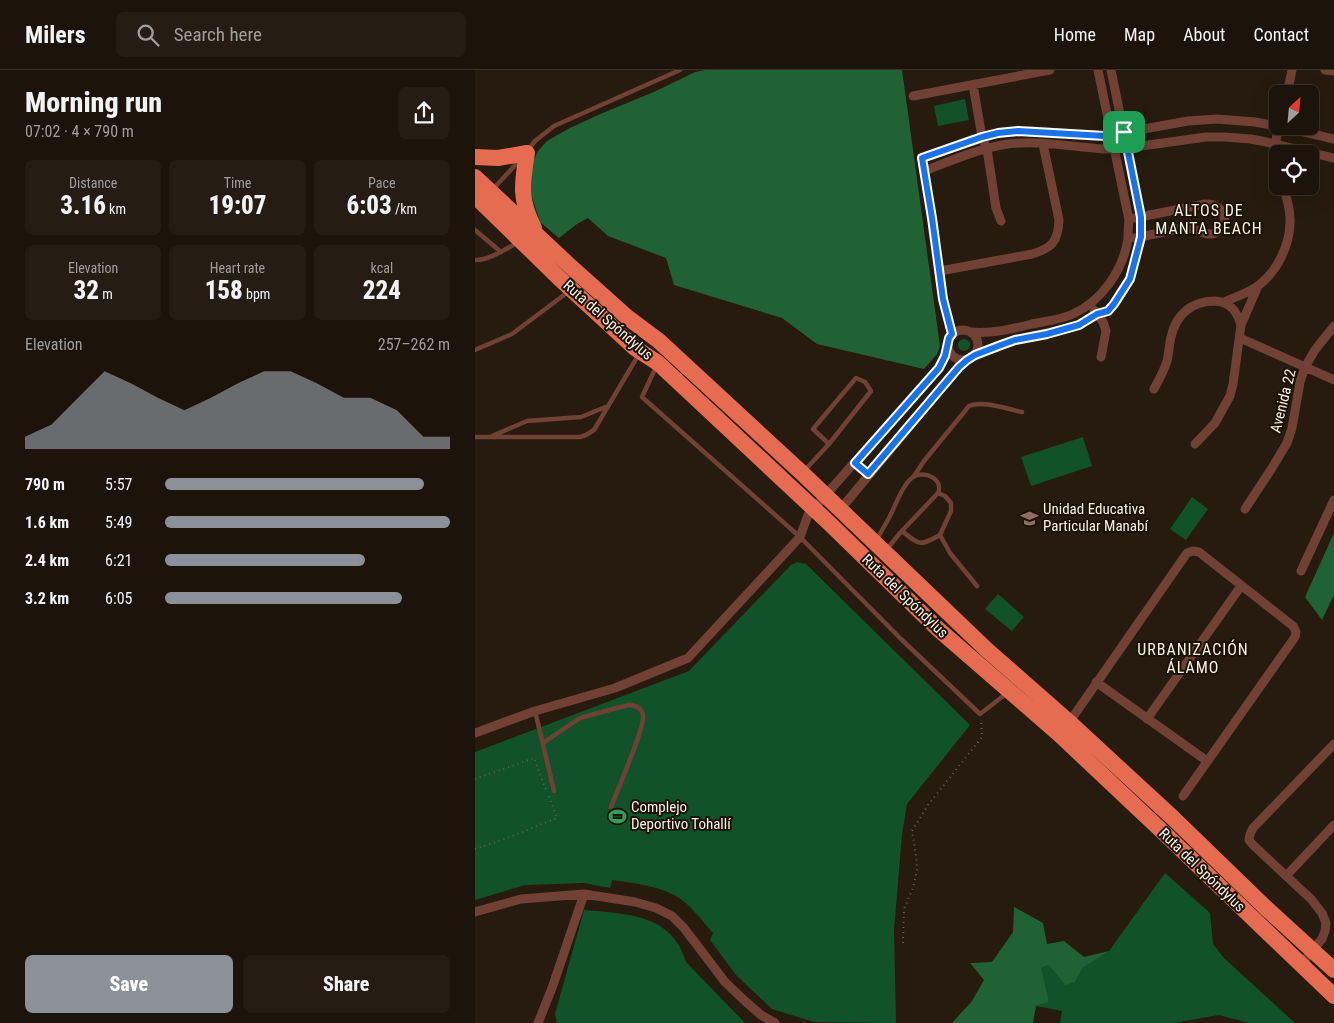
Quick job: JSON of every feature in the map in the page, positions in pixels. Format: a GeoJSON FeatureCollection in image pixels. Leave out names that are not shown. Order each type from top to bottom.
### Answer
{"type":"FeatureCollection","features":[{"type":"Feature","properties":{"kind":"highway"},"geometry":{"type":"LineString","coordinates":[[475,157],[498,158],[527,153],[522,195],[526,213],[536,233]]}},
{"type":"Feature","properties":{"kind":"highway","name":"Ruta del Spóndylus"},"geometry":{"type":"LineString","coordinates":[[475,177],[482,197],[521,240],[570,288],[635,348],[658,363],[828,522],[938,629],[1059,735],[1334,996]]}},
{"type":"Feature","properties":{"kind":"highway","name":"Ruta del Spóndylus"},"geometry":{"type":"LineString","coordinates":[[482,197],[536,233],[627,317],[659,341],[802,473],[987,650],[1069,722],[1334,970]]}},
{"type":"Feature","properties":{"kind":"street"},"geometry":{"type":"LineString","coordinates":[[913,96],[1050,70]]}},
{"type":"Feature","properties":{"kind":"street"},"geometry":{"type":"LineString","coordinates":[[952,334],[961,330],[982,333],[997,332],[1059,319],[1075,313],[1090,304],[1111,281],[1121,262],[1128,240],[1129,220],[1098,70]]}},
{"type":"Feature","properties":{"kind":"street"},"geometry":{"type":"LineString","coordinates":[[948,348],[953,356],[962,360],[1015,340],[1079,325],[1097,314],[1108,311],[1130,279],[1141,237],[1141,217],[1111,70]]}},
{"type":"Feature","properties":{"kind":"street"},"geometry":{"type":"LineString","coordinates":[[1289,85],[1292,70]]}},
{"type":"Feature","properties":{"kind":"street"},"geometry":{"type":"LineString","coordinates":[[1325,70],[1334,71]]}},
{"type":"Feature","properties":{"kind":"street"},"geometry":{"type":"LineString","coordinates":[[973,85],[982,137],[987,149],[995,208],[1001,221]]}},
{"type":"Feature","properties":{"kind":"street"},"geometry":{"type":"LineString","coordinates":[[1104,99],[1117,97]]}},
{"type":"Feature","properties":{"kind":"street"},"geometry":{"type":"LineString","coordinates":[[475,733],[535,711],[615,688],[688,658],[800,537],[808,515],[939,368],[952,334],[943,299],[922,158],[982,137],[1008,132],[1046,132],[1105,136],[1187,121],[1217,119],[1269,124]]}},
{"type":"Feature","properties":{"kind":"street"},"geometry":{"type":"LineString","coordinates":[[940,272],[1032,254],[1044,250],[1051,245],[1055,239],[1059,220],[1045,144],[1046,132]]}},
{"type":"Feature","properties":{"kind":"street"},"geometry":{"type":"LineString","coordinates":[[1275,144],[1277,135]]}},
{"type":"Feature","properties":{"kind":"street"},"geometry":{"type":"LineString","coordinates":[[1317,135],[1334,139]]}},
{"type":"Feature","properties":{"kind":"street"},"geometry":{"type":"LineString","coordinates":[[924,171],[987,149],[1021,143],[1114,149],[1206,137],[1251,139],[1334,158]]}},
{"type":"Feature","properties":{"kind":"street"},"geometry":{"type":"LineString","coordinates":[[1241,325],[1259,286],[1278,264],[1288,238],[1290,223],[1285,195]]}},
{"type":"Feature","properties":{"kind":"street"},"geometry":{"type":"LineString","coordinates":[[1128,240],[1184,228],[1211,234],[1220,229],[1224,217],[1223,211],[1219,207],[1205,204],[1129,220]]}},
{"type":"Feature","properties":{"kind":"street"},"geometry":{"type":"LineString","coordinates":[[1153,389],[1167,361],[1171,336],[1179,316],[1188,308],[1198,303],[1207,301],[1224,302],[1259,286]]}},
{"type":"Feature","properties":{"kind":"street"},"geometry":{"type":"LineString","coordinates":[[1195,444],[1215,422],[1229,396],[1233,384],[1241,325],[1238,314],[1224,302]]}},
{"type":"Feature","properties":{"kind":"street"},"geometry":{"type":"LineString","coordinates":[[1090,304],[1103,322],[1106,330],[1101,357]]}},
{"type":"Feature","properties":{"kind":"street"},"geometry":{"type":"LineString","coordinates":[[1043,322],[1047,334]]}},
{"type":"Feature","properties":{"kind":"street","name":"Avenida 22"},"geometry":{"type":"LineString","coordinates":[[1245,509],[1287,443],[1292,428],[1300,382],[1305,368],[1315,350],[1334,326]]}},
{"type":"Feature","properties":{"kind":"street"},"geometry":{"type":"LineString","coordinates":[[828,522],[959,367],[977,350],[978,340],[971,332]]}},
{"type":"Feature","properties":{"kind":"street"},"geometry":{"type":"LineString","coordinates":[[1240,338],[1334,380]]}},
{"type":"Feature","properties":{"kind":"street"},"geometry":{"type":"LineString","coordinates":[[882,431],[895,442]]}},
{"type":"Feature","properties":{"kind":"street"},"geometry":{"type":"LineString","coordinates":[[855,463],[868,474]]}},
{"type":"Feature","properties":{"kind":"street"},"geometry":{"type":"LineString","coordinates":[[1301,572],[1334,500]]}},
{"type":"Feature","properties":{"kind":"street"},"geometry":{"type":"LineString","coordinates":[[1059,735],[1182,560],[1190,551],[1199,552],[1293,626],[1296,634],[1183,796]]}},
{"type":"Feature","properties":{"kind":"street"},"geometry":{"type":"LineString","coordinates":[[1147,719],[1241,586]]}},
{"type":"Feature","properties":{"kind":"street"},"geometry":{"type":"LineString","coordinates":[[1096,682],[1207,761]]}},
{"type":"Feature","properties":{"kind":"street"},"geometry":{"type":"LineString","coordinates":[[1301,964],[1322,939],[1326,923],[1322,913],[1311,899],[1253,846],[1249,840],[1253,828],[1334,744]]}},
{"type":"Feature","properties":{"kind":"street"},"geometry":{"type":"LineString","coordinates":[[1286,876],[1334,824]]}},
{"type":"Feature","properties":{"kind":"street"},"geometry":{"type":"LineString","coordinates":[[475,912],[521,898],[584,894],[635,902],[657,908],[672,916],[684,928],[725,982],[761,1015],[775,1023]]}},
{"type":"Feature","properties":{"kind":"street"},"geometry":{"type":"LineString","coordinates":[[539,1023],[584,894]]}},
{"type":"Feature","properties":{"kind":"lane"},"geometry":{"type":"LineString","coordinates":[[482,197],[527,153],[535,142],[554,126],[680,70]]}},
{"type":"Feature","properties":{"kind":"lane"},"geometry":{"type":"LineString","coordinates":[[475,230],[501,252]]}},
{"type":"Feature","properties":{"kind":"lane"},"geometry":{"type":"LineString","coordinates":[[475,260],[501,252],[521,240]]}},
{"type":"Feature","properties":{"kind":"lane"},"geometry":{"type":"LineString","coordinates":[[475,350],[512,334],[570,288]]}},
{"type":"Feature","properties":{"kind":"lane"},"geometry":{"type":"LineString","coordinates":[[475,437],[580,437],[586,435],[593,430],[641,351]]}},
{"type":"Feature","properties":{"kind":"lane"},"geometry":{"type":"LineString","coordinates":[[658,363],[642,397],[800,537],[901,639],[980,714],[1008,690]]}},
{"type":"Feature","properties":{"kind":"lane"},"geometry":{"type":"LineString","coordinates":[[802,473],[829,444],[871,391],[865,382],[856,378],[813,429],[829,444]]}},
{"type":"Feature","properties":{"kind":"lane"},"geometry":{"type":"LineString","coordinates":[[880,547],[887,521],[904,488],[969,406],[982,404],[1022,412]]}},
{"type":"Feature","properties":{"kind":"lane"},"geometry":{"type":"LineString","coordinates":[[491,437],[527,421],[581,417],[608,406]]}},
{"type":"Feature","properties":{"kind":"lane"},"geometry":{"type":"LineString","coordinates":[[880,547],[902,531],[939,493],[939,484],[927,474],[913,477]]}},
{"type":"Feature","properties":{"kind":"lane"},"geometry":{"type":"LineString","coordinates":[[902,531],[920,544],[940,535],[951,511],[951,503],[945,496],[939,493]]}},
{"type":"Feature","properties":{"kind":"lane"},"geometry":{"type":"LineString","coordinates":[[940,535],[950,553],[977,586]]}},
{"type":"Feature","properties":{"kind":"lane"},"geometry":{"type":"LineString","coordinates":[[543,742],[580,718],[628,705],[639,708],[643,716],[641,730],[611,807]]}},
{"type":"Feature","properties":{"kind":"lane"},"geometry":{"type":"LineString","coordinates":[[535,711],[554,791]]}},
{"type":"Feature","properties":{"kind":"path"},"geometry":{"type":"LineString","coordinates":[[903,943],[904,909],[913,888],[917,870],[913,831],[929,805],[982,737],[980,714]]}},
{"type":"Feature","properties":{"kind":"path"},"geometry":{"type":"LineString","coordinates":[[475,779],[534,758],[557,818],[502,840],[475,848]]}},
{"type":"Feature","properties":{"kind":"green space"},"geometry":{"type":"Polygon","coordinates":[[[705,70],[902,70],[940,346],[937,354],[924,369],[817,344],[782,318],[674,285],[666,258],[608,236],[588,218],[559,238],[540,222],[530,191],[532,164],[538,151],[547,141],[598,115],[656,91],[695,72],[705,70]]]}},
{"type":"Feature","properties":{"kind":"green space"},"geometry":{"type":"Polygon","coordinates":[[[965,99],[969,120],[938,126],[934,106],[965,99]]]}},
{"type":"Feature","properties":{"kind":"green space"},"geometry":{"type":"Polygon","coordinates":[[[962,339],[966,339],[970,345],[966,351],[962,351],[958,347],[958,343],[962,339]]]}},
{"type":"Feature","properties":{"kind":"green space"},"geometry":{"type":"Polygon","coordinates":[[[1083,437],[1092,466],[1031,486],[1021,457],[1083,437]]]}},
{"type":"Feature","properties":{"kind":"green space"},"geometry":{"type":"Polygon","coordinates":[[[1192,497],[1208,509],[1186,540],[1170,529],[1192,497]]]}},
{"type":"Feature","properties":{"kind":"green space"},"geometry":{"type":"Polygon","coordinates":[[[1334,533],[1334,595],[1322,620],[1305,597],[1334,533]]]}},
{"type":"Feature","properties":{"kind":"green space"},"geometry":{"type":"Polygon","coordinates":[[[797,562],[806,564],[970,725],[907,804],[902,834],[894,930],[896,1023],[814,1022],[772,1009],[736,975],[710,940],[713,933],[695,912],[680,898],[659,889],[612,880],[610,888],[584,883],[525,885],[475,900],[475,752],[689,671],[791,565],[797,562]]]}},
{"type":"Feature","properties":{"kind":"green space"},"geometry":{"type":"Polygon","coordinates":[[[998,594],[1024,617],[1012,631],[985,609],[998,594]]]}},
{"type":"Feature","properties":{"kind":"green space"},"geometry":{"type":"Polygon","coordinates":[[[1165,873],[1210,913],[1213,944],[1224,958],[1295,1023],[1249,1023],[1219,1015],[1173,1023],[1060,1023],[1062,1011],[1036,1006],[1049,1002],[1040,968],[1049,965],[1075,982],[1083,968],[1109,951],[1165,873]]]}},
{"type":"Feature","properties":{"kind":"green space"},"geometry":{"type":"Polygon","coordinates":[[[1014,907],[1043,923],[1047,944],[1064,941],[1084,957],[1109,951],[1083,968],[1075,982],[1065,985],[1049,965],[1041,968],[1049,1002],[1036,1006],[1033,1023],[952,1023],[972,1001],[984,980],[970,963],[992,962],[1013,932],[1014,907]]]}},
{"type":"Feature","properties":{"kind":"green space"},"geometry":{"type":"Polygon","coordinates":[[[584,910],[631,915],[658,925],[670,934],[679,946],[686,962],[745,1023],[557,1023],[555,1014],[584,910]]]}},
{"type":"Feature","properties":{"kind":"place","name":"Unidad Educativa Particular Manabí"},"geometry":{"type":"Point","coordinates":[1029,518]}},
{"type":"Feature","properties":{"kind":"place","name":"Complejo Deportivo Tohallí"},"geometry":{"type":"Point","coordinates":[617,816]}},
{"type":"Feature","properties":{"kind":"district","name":"ALTOS DE MANTA BEACH"},"geometry":{"type":"Point","coordinates":[1209,219]}},
{"type":"Feature","properties":{"kind":"district","name":"URBANIZACIÓN ÁLAMO"},"geometry":{"type":"Point","coordinates":[1193,658]}},
{"type":"Feature","properties":{"kind":"route"},"geometry":{"type":"LineString","coordinates":[[1032,131],[1105,136],[1124,132],[1141,217],[1141,237],[1130,279],[1114,304],[1108,311],[1097,314],[1079,325],[1015,340],[975,355],[967,360],[868,474],[855,463],[939,368],[952,334],[943,299],[922,158],[998,133],[1032,131]]}}]}
